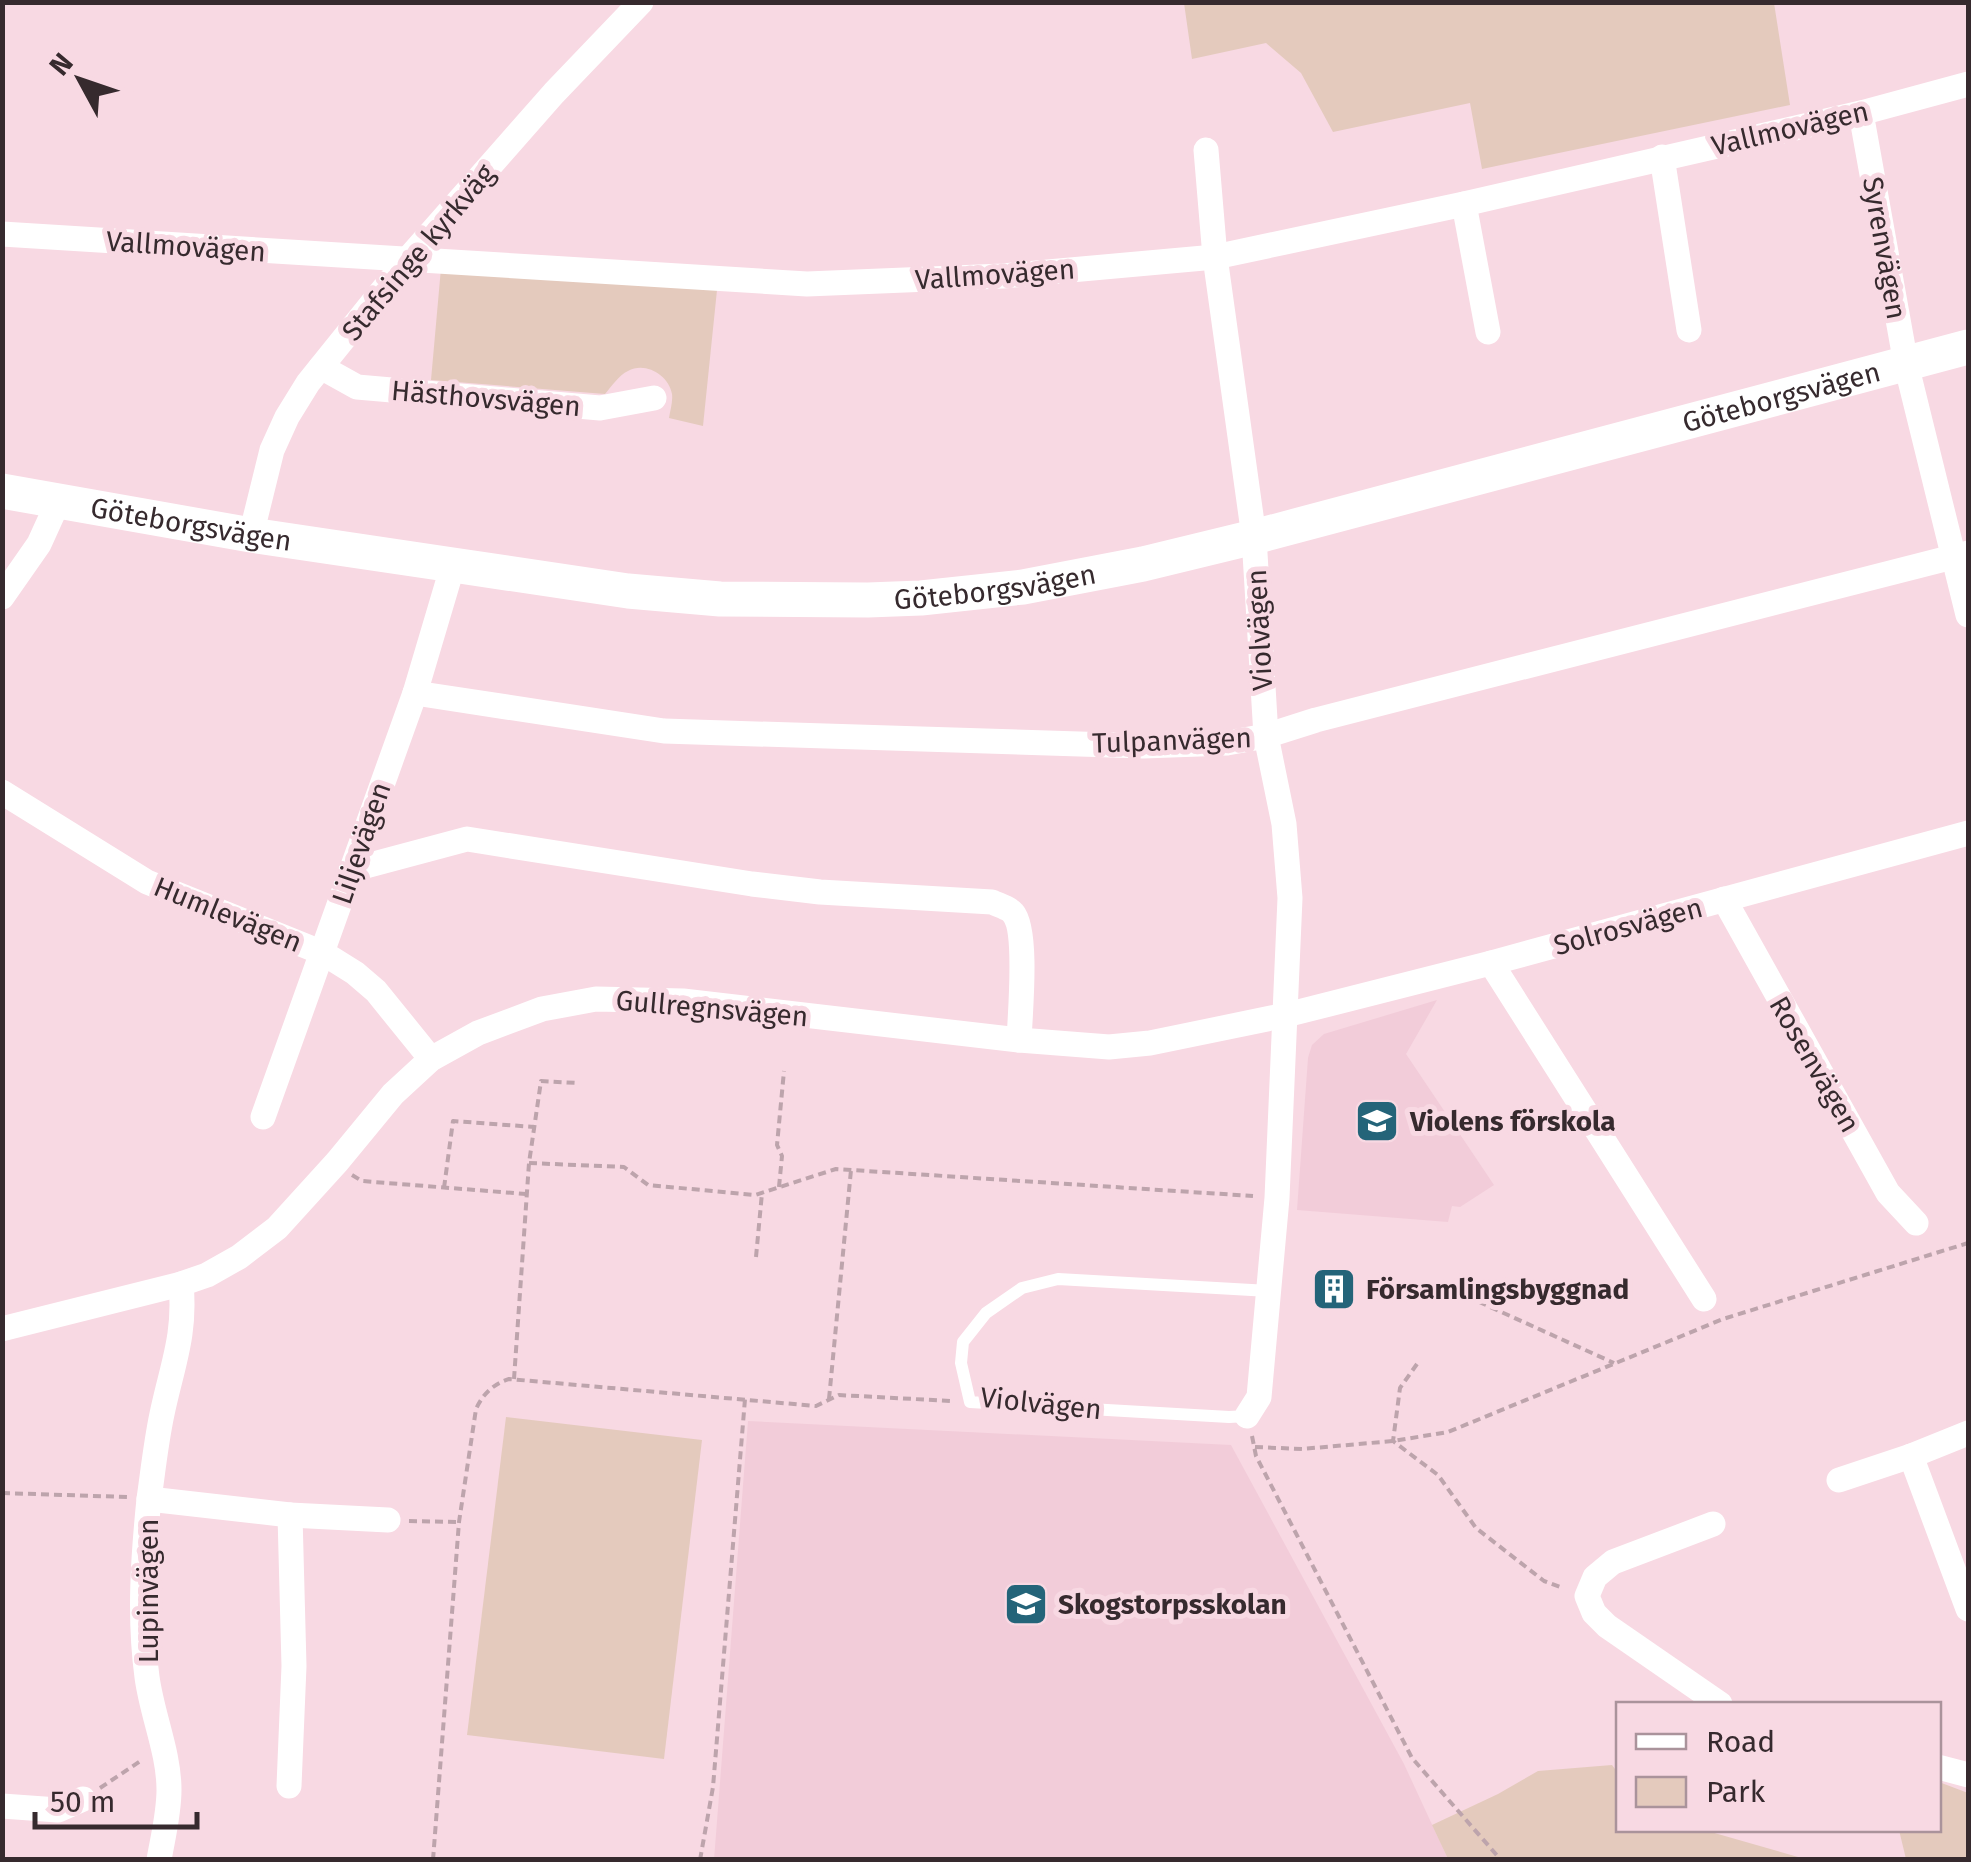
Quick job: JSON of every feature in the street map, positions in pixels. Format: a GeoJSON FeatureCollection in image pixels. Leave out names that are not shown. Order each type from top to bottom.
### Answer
{"type":"FeatureCollection","features":[{"type":"Feature","properties":{"kind":"street","name":"Stafsinge kyrkväg"},"geometry":{"type":"LineString","coordinates":[[251,535],[272,450],[297,400],[321,367],[407,260],[554,93],[642,2]]}},
{"type":"Feature","properties":{"kind":"street","name":"Vallmovägen"},"geometry":{"type":"LineString","coordinates":[[2,234],[808,284],[1003,276],[1214,257],[1861,113],[1968,84]]}},
{"type":"Feature","properties":{"kind":"street","name":"Syrenvägen"},"geometry":{"type":"LineString","coordinates":[[1861,113],[1906,364],[1962,555],[1968,615]]}},
{"type":"Feature","properties":{"kind":"street","name":"Violvägen"},"geometry":{"type":"LineString","coordinates":[[1206,150],[1214,257],[1254,537],[1266,736],[1284,824],[1290,898],[1277,1198],[1260,1397],[1247,1416]]}},
{"type":"Feature","properties":{"kind":"street"},"geometry":{"type":"LineString","coordinates":[[1662,157],[1688,330]]}},
{"type":"Feature","properties":{"kind":"street"},"geometry":{"type":"LineString","coordinates":[[1464,204],[1488,332]]}},
{"type":"Feature","properties":{"kind":"street","name":"Göteborgsvägen"},"geometry":{"type":"LineString","coordinates":[[2,492],[251,535],[628,591],[720,598],[921,598],[1023,587],[1143,564],[1968,347]]}},
{"type":"Feature","properties":{"kind":"street","name":"Hästhovsvägen"},"geometry":{"type":"LineString","coordinates":[[321,367],[358,387],[376,389],[600,408],[654,398]]}},
{"type":"Feature","properties":{"kind":"street"},"geometry":{"type":"LineString","coordinates":[[2,597],[38,544],[59,500]]}},
{"type":"Feature","properties":{"kind":"street","name":"Tulpanvägen"},"geometry":{"type":"LineString","coordinates":[[414,692],[664,730],[1142,746],[1227,743],[1962,555]]}},
{"type":"Feature","properties":{"kind":"street","name":"Liljevägen"},"geometry":{"type":"LineString","coordinates":[[263,1117],[414,692],[452,566]]}},
{"type":"Feature","properties":{"kind":"street","name":"Humlevägen"},"geometry":{"type":"LineString","coordinates":[[2,792],[147,882],[323,953],[356,973],[376,991],[431,1059]]}},
{"type":"Feature","properties":{"kind":"street","name":"Solrosvägen"},"geometry":{"type":"LineString","coordinates":[[1286,1015],[1968,833]]}},
{"type":"Feature","properties":{"kind":"street"},"geometry":{"type":"LineString","coordinates":[[352,870],[467,838],[752,884],[992,902],[1013,912],[1022,942],[1019,1040]]}},
{"type":"Feature","properties":{"kind":"street","name":"Rosenvägen"},"geometry":{"type":"LineString","coordinates":[[1724,899],[1888,1193],[1916,1223]]}},
{"type":"Feature","properties":{"kind":"street"},"geometry":{"type":"LineString","coordinates":[[1491,963],[1704,1300]]}},
{"type":"Feature","properties":{"kind":"street","name":"Gullregnsvägen"},"geometry":{"type":"LineString","coordinates":[[2,1330],[181,1284],[207,1274],[261,1242],[301,1204],[393,1094],[431,1059],[478,1034],[542,1009],[596,999],[684,1002],[1019,1040],[1127,1046],[1286,1015]]}},
{"type":"Feature","properties":{"kind":"street","name":"Lupinvägen"},"geometry":{"type":"LineString","coordinates":[[160,1860],[169,1792],[147,1680],[142,1586],[149,1499],[184,1312],[181,1284]]}},
{"type":"Feature","properties":{"kind":"street"},"geometry":{"type":"LineString","coordinates":[[1839,1480],[1968,1433]]}},
{"type":"Feature","properties":{"kind":"street"},"geometry":{"type":"LineString","coordinates":[[1911,1456],[1968,1609]]}},
{"type":"Feature","properties":{"kind":"street","name":"Lupinvägen"},"geometry":{"type":"LineString","coordinates":[[149,1499],[290,1515],[388,1520]]}},
{"type":"Feature","properties":{"kind":"street"},"geometry":{"type":"LineString","coordinates":[[289,1786],[294,1666],[290,1515]]}},
{"type":"Feature","properties":{"kind":"street"},"geometry":{"type":"LineString","coordinates":[[1712,1524],[1613,1562],[1594,1577],[1586,1596],[1594,1613],[1607,1626],[1717,1702]]}},
{"type":"Feature","properties":{"kind":"street"},"geometry":{"type":"LineString","coordinates":[[1941,1769],[1968,1775]]}},
{"type":"Feature","properties":{"kind":"street"},"geometry":{"type":"LineString","coordinates":[[2,1806],[58,1810],[83,1799]]}},
{"type":"Feature","properties":{"kind":"lane","name":"Violvägen"},"geometry":{"type":"LineString","coordinates":[[1247,1416],[970,1402],[961,1363],[964,1342],[986,1313],[1022,1288],[1058,1279],[1268,1290]]}},
{"type":"Feature","properties":{"kind":"path"},"geometry":{"type":"LineString","coordinates":[[779,1187],[782,1156],[776,1146],[784,1071]]}},
{"type":"Feature","properties":{"kind":"path"},"geometry":{"type":"LineString","coordinates":[[514,1379],[529,1163],[540,1082],[577,1083]]}},
{"type":"Feature","properties":{"kind":"path"},"geometry":{"type":"LineString","coordinates":[[444,1188],[453,1121],[534,1127]]}},
{"type":"Feature","properties":{"kind":"path"},"geometry":{"type":"LineString","coordinates":[[338,1162],[362,1181],[527,1194]]}},
{"type":"Feature","properties":{"kind":"path"},"geometry":{"type":"LineString","coordinates":[[529,1163],[624,1167],[648,1185],[756,1195],[836,1169],[1277,1198]]}},
{"type":"Feature","properties":{"kind":"path"},"geometry":{"type":"LineString","coordinates":[[830,1400],[851,1170]]}},
{"type":"Feature","properties":{"kind":"path"},"geometry":{"type":"LineString","coordinates":[[756,1257],[762,1193]]}},
{"type":"Feature","properties":{"kind":"path"},"geometry":{"type":"LineString","coordinates":[[1254,1447],[1302,1449],[1393,1442],[1448,1432],[1723,1318],[1968,1243]]}},
{"type":"Feature","properties":{"kind":"path"},"geometry":{"type":"LineString","coordinates":[[1455,1291],[1614,1363]]}},
{"type":"Feature","properties":{"kind":"path"},"geometry":{"type":"LineString","coordinates":[[1393,1442],[1400,1388],[1417,1364]]}},
{"type":"Feature","properties":{"kind":"path"},"geometry":{"type":"LineString","coordinates":[[433,1859],[459,1522],[476,1409],[490,1388],[514,1379],[816,1406],[839,1395],[970,1402]]}},
{"type":"Feature","properties":{"kind":"path"},"geometry":{"type":"LineString","coordinates":[[700,1860],[713,1787],[745,1399]]}},
{"type":"Feature","properties":{"kind":"path"},"geometry":{"type":"LineString","coordinates":[[1247,1416],[1266,1474],[1412,1758],[1500,1860]]}},
{"type":"Feature","properties":{"kind":"path"},"geometry":{"type":"LineString","coordinates":[[1393,1442],[1438,1475],[1476,1528],[1544,1582],[1586,1596]]}},
{"type":"Feature","properties":{"kind":"path"},"geometry":{"type":"LineString","coordinates":[[2,1493],[149,1499]]}},
{"type":"Feature","properties":{"kind":"path"},"geometry":{"type":"LineString","coordinates":[[388,1520],[459,1522]]}},
{"type":"Feature","properties":{"kind":"path"},"geometry":{"type":"LineString","coordinates":[[83,1799],[162,1746]]}},
{"type":"Feature","properties":{"kind":"path"},"geometry":{"type":"LineString","coordinates":[[1486,1860],[1492,1850]]}},
{"type":"Feature","properties":{"kind":"shaded area","name":"Violens förskola"},"geometry":{"type":"Polygon","coordinates":[[[1437,1000],[1406,1054],[1494,1185],[1460,1207],[1452,1206],[1448,1222],[1297,1210],[1312,1045],[1324,1034],[1437,1000]]]}},
{"type":"Feature","properties":{"kind":"shaded area","name":"Skogstorpsskolan"},"geometry":{"type":"Polygon","coordinates":[[[748,1421],[1231,1445],[1404,1764],[1448,1859],[714,1860],[748,1421]]]}},
{"type":"Feature","properties":{"kind":"green space"},"geometry":{"type":"Polygon","coordinates":[[[1184,3],[1774,3],[1790,105],[1482,169],[1470,103],[1333,132],[1301,73],[1266,43],[1192,59],[1184,3]]]}},
{"type":"Feature","properties":{"kind":"green space"},"geometry":{"type":"Polygon","coordinates":[[[441,268],[717,290],[703,426],[669,418],[670,387],[649,369],[635,368],[625,373],[605,394],[431,380],[441,268]]]}},
{"type":"Feature","properties":{"kind":"green space"},"geometry":{"type":"Polygon","coordinates":[[[506,1417],[702,1440],[664,1759],[467,1735],[506,1417]]]}},
{"type":"Feature","properties":{"kind":"green space"},"geometry":{"type":"Polygon","coordinates":[[[1612,1765],[1616,1770],[1616,1832],[1711,1832],[1805,1859],[1448,1859],[1432,1825],[1538,1771],[1612,1765]]]}},
{"type":"Feature","properties":{"kind":"green space"},"geometry":{"type":"Polygon","coordinates":[[[1941,1783],[1968,1793],[1968,1859],[1906,1859],[1899,1832],[1941,1832],[1941,1783]]]}},
{"type":"Feature","properties":{"kind":"place","name":"Violens förskola"},"geometry":{"type":"Point","coordinates":[1377,1121]}},
{"type":"Feature","properties":{"kind":"place","name":"Församlingsbyggnad"},"geometry":{"type":"Point","coordinates":[1334,1289]}},
{"type":"Feature","properties":{"kind":"place","name":"Skogstorpsskolan"},"geometry":{"type":"Point","coordinates":[1026,1604]}}]}
